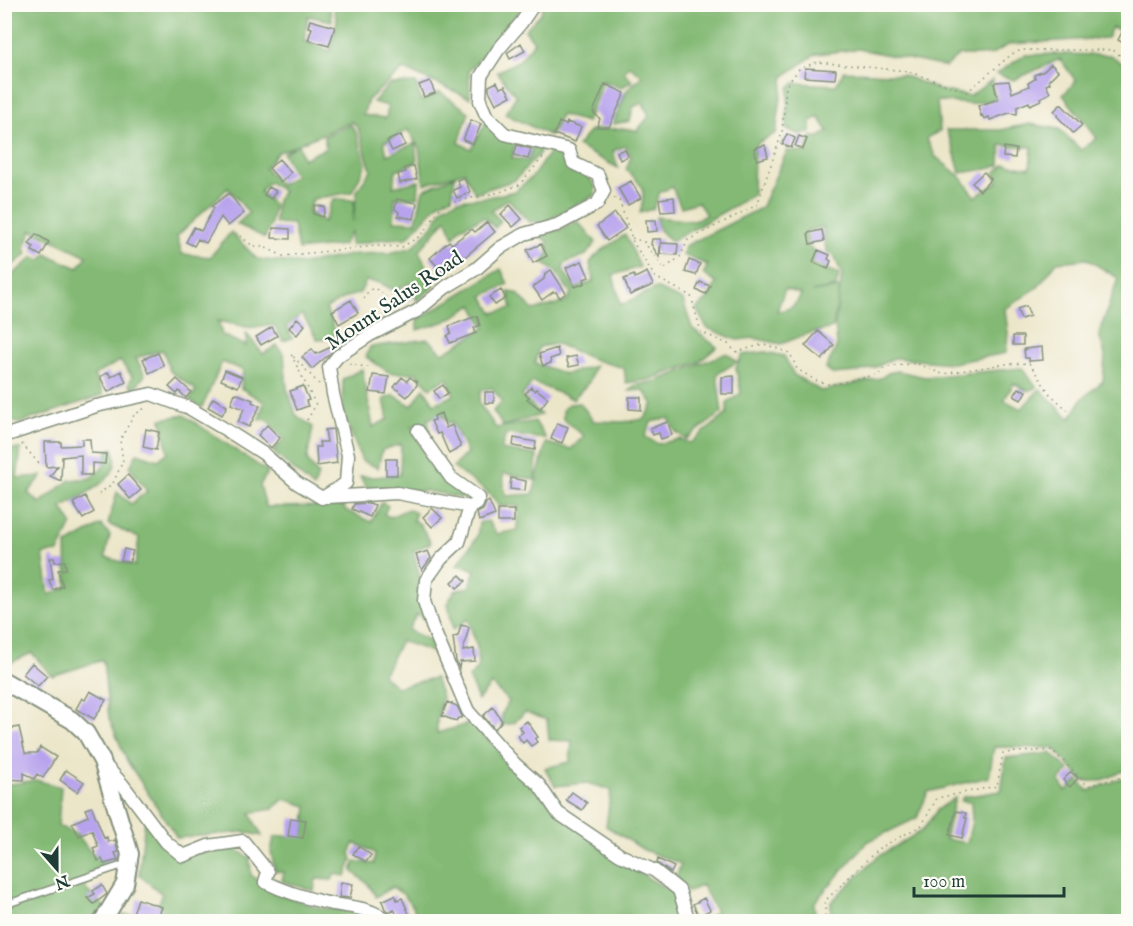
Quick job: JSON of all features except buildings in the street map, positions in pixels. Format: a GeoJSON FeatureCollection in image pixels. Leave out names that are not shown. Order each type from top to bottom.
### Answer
{"type":"FeatureCollection","features":[{"type":"Feature","properties":{"kind":"main road"},"geometry":{"type":"LineString","coordinates":[[4,681],[72,720],[86,733],[102,761],[130,854],[125,884],[102,921]]}},
{"type":"Feature","properties":{"kind":"street"},"geometry":{"type":"LineString","coordinates":[[534,4],[481,76],[480,101],[486,115],[506,134],[569,150],[573,162],[598,175],[604,191]]}},
{"type":"Feature","properties":{"kind":"street","name":"Mount Salus Road"},"geometry":{"type":"LineString","coordinates":[[322,498],[346,483],[348,454],[333,394],[329,367],[335,360],[370,335],[417,311],[446,287],[476,269],[500,248],[524,234],[557,225],[597,204],[604,191]]}},
{"type":"Feature","properties":{"kind":"street"},"geometry":{"type":"LineString","coordinates":[[9,435],[96,406],[151,394],[189,408],[223,428],[264,454],[297,483],[322,498],[397,493],[470,507],[477,504],[479,498],[451,478],[418,430]]}},
{"type":"Feature","properties":{"kind":"street"},"geometry":{"type":"LineString","coordinates":[[470,507],[459,542],[441,559],[426,580],[424,601],[432,626],[468,711],[515,764],[539,785],[558,813],[620,855],[655,871],[679,890],[689,921]]}},
{"type":"Feature","properties":{"kind":"street"},"geometry":{"type":"LineString","coordinates":[[102,761],[123,784],[166,842],[183,856],[208,846],[243,841],[268,872],[266,882],[288,893],[326,903],[361,907],[389,921]]}},
{"type":"Feature","properties":{"kind":"lane"},"geometry":{"type":"LineString","coordinates":[[4,905],[130,863]]}},
{"type":"Feature","properties":{"kind":"path"},"geometry":{"type":"LineString","coordinates":[[632,238],[644,242],[664,269],[680,257],[688,240],[757,205],[782,133],[786,86],[799,69],[817,62],[907,71],[967,92],[1012,54],[1021,50],[1113,50],[1128,62]]}},
{"type":"Feature","properties":{"kind":"path"},"geometry":{"type":"LineString","coordinates":[[240,236],[253,246],[262,246],[284,256],[375,246],[402,247],[420,236],[443,204],[500,192],[519,185],[546,154],[544,143]]}},
{"type":"Feature","properties":{"kind":"path"},"geometry":{"type":"LineString","coordinates":[[604,191],[619,201],[632,238],[655,277],[691,296],[701,332],[728,344],[736,352],[764,344],[790,353],[797,369],[815,380],[830,385],[879,374],[883,368],[916,363],[942,374],[1005,364],[1029,363],[1050,394],[1069,411]]}},
{"type":"Feature","properties":{"kind":"path"},"geometry":{"type":"LineString","coordinates":[[364,299],[368,291],[374,288],[384,294],[387,305],[383,328]]}},
{"type":"Feature","properties":{"kind":"path"},"geometry":{"type":"LineString","coordinates":[[307,420],[316,405],[291,354],[324,392]]}},
{"type":"Feature","properties":{"kind":"path"},"geometry":{"type":"LineString","coordinates":[[335,360],[372,368]]}},
{"type":"Feature","properties":{"kind":"path"},"geometry":{"type":"LineString","coordinates":[[99,494],[113,483],[123,461],[120,440],[134,415],[161,398]]}},
{"type":"Feature","properties":{"kind":"path"},"geometry":{"type":"LineString","coordinates":[[9,435],[41,466]]}},
{"type":"Feature","properties":{"kind":"path"},"geometry":{"type":"LineString","coordinates":[[825,921],[825,901],[878,849],[922,825],[937,798],[997,786],[1003,753],[1052,750],[1088,786],[1122,777],[1128,772]]}},
{"type":"Feature","properties":{"kind":"green space"},"geometry":{"type":"Polygon","coordinates":[[[5,5],[329,5],[332,21],[308,16],[304,41],[330,51],[337,21],[333,5],[522,5],[469,71],[470,98],[403,69],[368,100],[363,115],[386,118],[388,106],[373,102],[390,84],[416,83],[421,101],[440,92],[469,112],[459,143],[471,149],[487,121],[515,143],[512,158],[528,161],[533,145],[540,147],[540,153],[515,180],[475,193],[464,172],[424,184],[419,148],[408,130],[384,142],[387,155],[415,143],[417,162],[396,170],[393,187],[419,181],[418,197],[395,198],[394,221],[416,222],[423,190],[455,176],[452,197],[439,203],[407,238],[384,239],[350,245],[351,231],[343,245],[298,250],[293,224],[275,223],[277,200],[283,191],[269,182],[260,192],[274,205],[271,223],[265,238],[237,224],[249,213],[228,188],[177,236],[182,254],[210,257],[231,232],[257,259],[303,264],[356,254],[390,253],[413,247],[433,226],[443,207],[458,200],[489,197],[515,191],[533,176],[549,153],[548,148],[566,153],[595,185],[595,195],[546,221],[529,222],[508,199],[491,211],[501,221],[495,228],[484,217],[460,228],[454,237],[446,219],[419,251],[435,286],[417,301],[410,283],[394,291],[381,283],[366,281],[360,293],[326,308],[338,338],[318,340],[302,314],[287,326],[292,338],[283,341],[274,325],[251,328],[218,321],[222,335],[246,346],[246,333],[263,354],[277,345],[284,355],[287,388],[296,415],[313,427],[307,460],[318,475],[314,488],[273,452],[284,439],[266,419],[259,420],[264,402],[241,388],[243,370],[222,362],[202,408],[189,400],[196,390],[170,371],[163,350],[136,358],[145,375],[135,388],[129,385],[132,376],[120,361],[94,375],[103,395],[20,423],[5,421],[5,406],[8,404],[4,395],[4,282],[33,257],[42,260],[46,254],[78,268],[87,256],[32,230],[25,247],[27,254],[5,271],[5,5]],[[352,122],[298,144],[303,159],[326,148],[324,136],[351,125],[356,132],[366,164],[352,192],[313,199],[308,212],[324,222],[333,199],[354,200],[353,221],[357,191],[371,170],[358,128],[352,122]],[[297,145],[278,152],[265,168],[280,185],[295,176],[283,153],[297,145]]]}},
{"type":"Feature","properties":{"kind":"green space"},"geometry":{"type":"Polygon","coordinates":[[[543,5],[1128,5],[1128,34],[1112,27],[1107,38],[1010,44],[990,55],[959,55],[946,67],[859,49],[816,54],[784,76],[776,133],[758,143],[754,148],[753,195],[672,241],[659,230],[656,217],[694,221],[706,215],[698,202],[681,207],[672,187],[660,192],[653,209],[640,213],[643,199],[642,188],[626,170],[631,156],[625,146],[613,151],[618,168],[577,146],[591,130],[622,128],[637,131],[649,116],[643,103],[633,107],[630,121],[613,124],[627,90],[642,76],[629,65],[624,72],[632,81],[621,88],[603,81],[587,122],[561,115],[551,136],[505,114],[516,96],[497,72],[520,60],[534,42],[525,30],[541,13],[543,5]]]}},
{"type":"Feature","properties":{"kind":"green space"},"geometry":{"type":"Polygon","coordinates":[[[1025,55],[1110,55],[1128,67],[1128,769],[1100,781],[1083,781],[1054,748],[994,747],[989,777],[928,792],[917,818],[867,842],[814,903],[816,921],[701,921],[716,912],[702,885],[688,892],[676,877],[681,864],[644,850],[606,826],[611,790],[587,783],[555,786],[545,768],[570,762],[572,741],[549,740],[547,720],[525,712],[514,723],[502,725],[502,714],[509,701],[491,684],[478,700],[469,678],[478,667],[477,647],[468,619],[453,630],[448,603],[454,591],[469,587],[475,570],[457,565],[477,537],[479,523],[488,521],[497,534],[517,530],[518,506],[500,506],[484,490],[453,467],[467,453],[452,422],[448,423],[442,414],[428,419],[430,432],[425,433],[412,426],[415,435],[445,481],[463,492],[462,498],[427,491],[367,489],[360,476],[400,475],[401,444],[382,450],[378,468],[362,461],[342,411],[343,379],[362,369],[373,427],[388,419],[384,399],[394,395],[412,406],[424,388],[434,404],[454,395],[447,378],[430,388],[416,373],[390,373],[366,357],[370,347],[428,339],[443,353],[485,328],[473,305],[446,321],[417,330],[417,320],[501,269],[508,284],[483,296],[493,313],[512,308],[508,292],[517,293],[533,310],[566,302],[571,293],[556,272],[543,263],[548,254],[548,241],[539,236],[562,229],[577,221],[596,242],[586,255],[565,263],[563,270],[575,289],[593,281],[590,263],[598,254],[625,234],[640,267],[613,275],[621,305],[656,288],[683,300],[692,328],[717,347],[699,362],[648,380],[626,383],[624,368],[595,360],[557,344],[539,347],[535,363],[565,374],[595,366],[589,382],[573,399],[532,382],[522,396],[541,415],[503,426],[493,411],[502,401],[492,388],[481,390],[479,403],[496,428],[535,421],[546,439],[506,434],[501,450],[537,455],[535,480],[503,473],[505,496],[533,494],[546,443],[571,449],[584,436],[563,419],[563,409],[569,404],[580,403],[594,421],[623,422],[644,419],[653,404],[643,390],[629,391],[634,386],[657,381],[727,353],[737,362],[717,374],[722,413],[686,439],[675,431],[669,418],[651,422],[645,437],[658,444],[679,439],[690,443],[727,414],[727,403],[741,393],[736,368],[742,355],[765,352],[784,356],[794,375],[821,391],[881,378],[888,373],[898,371],[925,377],[1022,368],[1037,387],[1028,391],[1014,383],[1004,400],[1021,409],[1040,389],[1070,419],[1082,399],[1103,381],[1105,355],[1099,334],[1118,278],[1087,259],[1057,262],[1038,287],[1005,309],[1008,333],[1006,353],[952,363],[894,358],[876,367],[858,372],[832,374],[826,368],[837,346],[835,323],[840,288],[833,328],[807,334],[781,344],[754,338],[737,340],[707,328],[696,309],[707,300],[716,283],[703,274],[708,265],[683,255],[685,246],[761,208],[787,151],[806,152],[811,137],[819,137],[828,131],[819,117],[811,121],[811,133],[798,134],[786,129],[789,87],[795,83],[836,85],[844,71],[903,75],[939,90],[970,96],[992,80],[996,99],[971,104],[937,101],[940,131],[926,138],[936,157],[962,178],[975,197],[998,182],[994,173],[1005,164],[1030,168],[1032,147],[1001,145],[1000,165],[960,173],[946,130],[1000,130],[1030,124],[1059,129],[1081,150],[1097,138],[1063,95],[1076,81],[1060,59],[1014,80],[996,74],[1025,55]],[[823,227],[806,231],[809,247],[816,252],[811,264],[839,274],[836,287],[812,292],[840,288],[842,274],[834,256],[826,250],[823,227]],[[785,289],[777,311],[786,310],[797,302],[801,294],[785,289]]]}},
{"type":"Feature","properties":{"kind":"green space"},"geometry":{"type":"Polygon","coordinates":[[[184,415],[268,472],[260,485],[266,507],[344,506],[345,510],[371,522],[382,502],[388,506],[384,514],[390,517],[408,509],[416,513],[413,520],[420,524],[431,543],[413,551],[420,577],[425,620],[417,614],[408,630],[429,640],[435,653],[401,641],[383,675],[396,687],[435,678],[442,697],[437,719],[437,733],[471,723],[603,850],[676,895],[685,921],[409,921],[415,910],[404,895],[392,887],[376,897],[368,884],[352,871],[355,861],[374,864],[375,853],[355,843],[350,853],[352,860],[346,876],[334,874],[332,880],[316,879],[314,891],[282,881],[284,872],[275,871],[271,852],[274,837],[304,834],[307,806],[284,799],[272,809],[250,813],[262,836],[244,832],[177,838],[127,761],[109,718],[103,660],[52,676],[32,653],[5,665],[4,449],[21,449],[17,478],[42,476],[28,493],[40,503],[70,480],[91,478],[104,466],[108,450],[113,448],[116,459],[109,476],[91,491],[62,508],[72,524],[58,552],[43,554],[49,595],[67,587],[66,545],[101,525],[110,535],[105,557],[135,566],[139,538],[108,524],[117,492],[131,504],[147,491],[130,467],[137,453],[158,460],[168,452],[161,419],[184,415]]]}},
{"type":"Feature","properties":{"kind":"green space"},"geometry":{"type":"Polygon","coordinates":[[[1051,753],[1069,770],[1059,781],[1066,791],[1078,780],[1088,791],[1128,776],[1128,921],[830,921],[831,902],[877,857],[923,830],[937,810],[955,798],[945,839],[967,843],[972,821],[971,802],[961,801],[963,797],[1001,791],[1006,758],[1051,753]]]}},
{"type":"Feature","properties":{"kind":"green space"},"geometry":{"type":"Polygon","coordinates":[[[36,780],[61,787],[58,826],[77,834],[92,854],[118,854],[112,866],[88,873],[85,889],[106,908],[100,921],[5,922],[5,785],[36,780]]]}},
{"type":"Feature","properties":{"kind":"green space"},"geometry":{"type":"Polygon","coordinates":[[[145,819],[183,855],[234,848],[250,858],[251,875],[273,892],[319,908],[363,912],[373,921],[107,922],[112,916],[156,913],[162,894],[139,875],[145,819]]]}}]}
